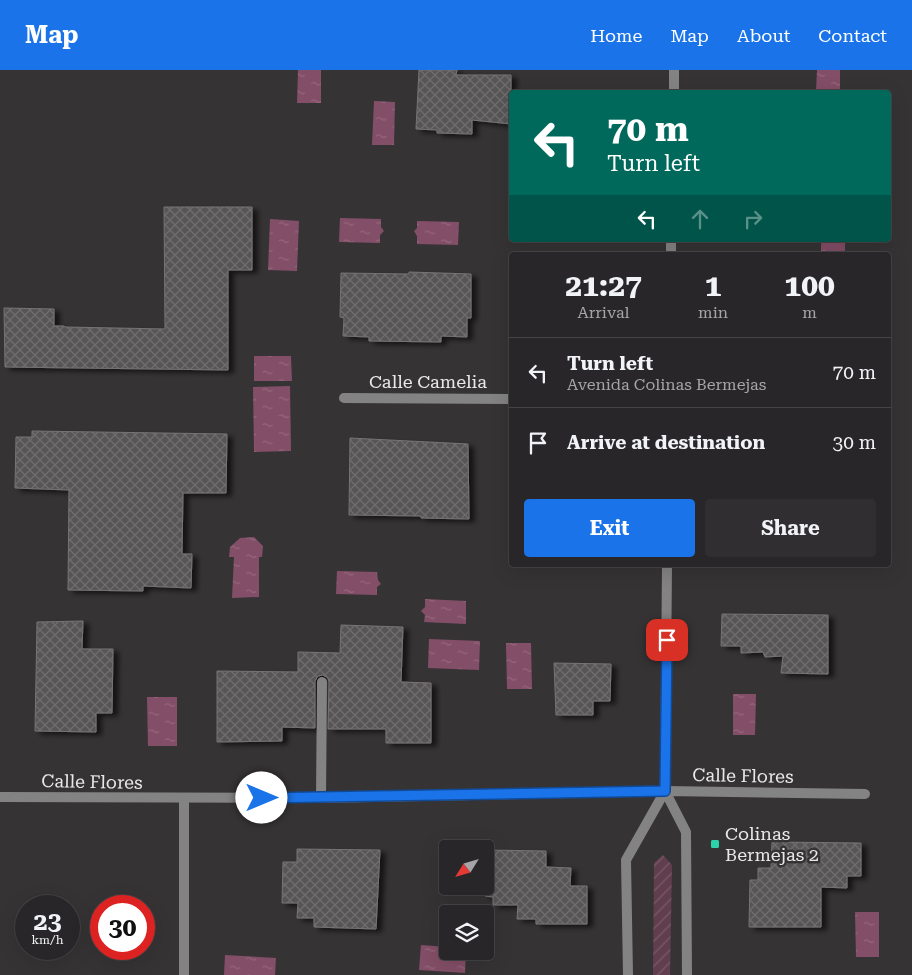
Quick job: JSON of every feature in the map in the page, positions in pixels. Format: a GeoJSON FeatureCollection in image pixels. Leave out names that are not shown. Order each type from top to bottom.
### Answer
{"type":"FeatureCollection","features":[{"type":"Feature","properties":{"kind":"street"},"geometry":{"type":"LineString","coordinates":[[674,70],[674,90]]}},
{"type":"Feature","properties":{"kind":"street","name":"Calle Camelia"},"geometry":{"type":"LineString","coordinates":[[344,398],[509,399]]}},
{"type":"Feature","properties":{"kind":"street"},"geometry":{"type":"LineString","coordinates":[[667,567],[665,791],[686,832],[687,975]]}},
{"type":"Feature","properties":{"kind":"street"},"geometry":{"type":"LineString","coordinates":[[321,798],[322,682]]}},
{"type":"Feature","properties":{"kind":"street"},"geometry":{"type":"LineString","coordinates":[[628,975],[626,860],[665,791]]}},
{"type":"Feature","properties":{"kind":"street","name":"Calle Flores"},"geometry":{"type":"LineString","coordinates":[[0,797],[321,798],[665,791],[865,794]]}},
{"type":"Feature","properties":{"kind":"street"},"geometry":{"type":"LineString","coordinates":[[184,799],[184,975]]}},
{"type":"Feature","properties":{"kind":"shaded area"},"geometry":{"type":"Polygon","coordinates":[[[663,855],[672,865],[670,975],[653,975],[654,863],[663,855]]]}},
{"type":"Feature","properties":{"kind":"water"},"geometry":{"type":"Polygon","coordinates":[[[298,70],[321,70],[321,103],[297,103],[298,70]]]}},
{"type":"Feature","properties":{"kind":"water"},"geometry":{"type":"Polygon","coordinates":[[[817,70],[840,70],[840,90],[816,90],[817,70]]]}},
{"type":"Feature","properties":{"kind":"water"},"geometry":{"type":"Polygon","coordinates":[[[374,101],[395,102],[394,145],[372,145],[374,101]]]}},
{"type":"Feature","properties":{"kind":"water"},"geometry":{"type":"Polygon","coordinates":[[[340,218],[381,219],[381,227],[384,231],[380,235],[380,243],[339,242],[340,218]]]}},
{"type":"Feature","properties":{"kind":"water"},"geometry":{"type":"Polygon","coordinates":[[[270,219],[299,221],[297,271],[268,270],[270,219]]]}},
{"type":"Feature","properties":{"kind":"water"},"geometry":{"type":"Polygon","coordinates":[[[417,221],[459,222],[458,245],[417,244],[417,236],[414,231],[417,228],[417,221]]]}},
{"type":"Feature","properties":{"kind":"water"},"geometry":{"type":"Polygon","coordinates":[[[821,242],[845,242],[845,252],[821,252],[821,242]]]}},
{"type":"Feature","properties":{"kind":"water"},"geometry":{"type":"Polygon","coordinates":[[[254,356],[291,356],[292,381],[254,381],[254,356]]]}},
{"type":"Feature","properties":{"kind":"water"},"geometry":{"type":"Polygon","coordinates":[[[290,386],[291,451],[254,452],[253,387],[290,386]]]}},
{"type":"Feature","properties":{"kind":"water"},"geometry":{"type":"Polygon","coordinates":[[[254,537],[263,546],[262,557],[259,557],[259,597],[232,598],[234,557],[229,557],[230,547],[240,538],[254,537]]]}},
{"type":"Feature","properties":{"kind":"water"},"geometry":{"type":"Polygon","coordinates":[[[337,571],[377,572],[378,580],[381,584],[377,587],[377,595],[336,594],[337,571]]]}},
{"type":"Feature","properties":{"kind":"water"},"geometry":{"type":"Polygon","coordinates":[[[425,599],[466,601],[466,624],[424,622],[425,615],[421,611],[425,607],[425,599]]]}},
{"type":"Feature","properties":{"kind":"water"},"geometry":{"type":"Polygon","coordinates":[[[429,639],[480,641],[479,670],[428,668],[429,639]]]}},
{"type":"Feature","properties":{"kind":"water"},"geometry":{"type":"Polygon","coordinates":[[[506,643],[531,643],[532,689],[507,689],[506,643]]]}},
{"type":"Feature","properties":{"kind":"water"},"geometry":{"type":"Polygon","coordinates":[[[733,694],[756,694],[755,735],[733,735],[733,694]]]}},
{"type":"Feature","properties":{"kind":"water"},"geometry":{"type":"Polygon","coordinates":[[[147,697],[177,697],[177,746],[148,746],[147,697]]]}},
{"type":"Feature","properties":{"kind":"water"},"geometry":{"type":"Polygon","coordinates":[[[855,912],[879,912],[879,957],[856,957],[855,912]]]}},
{"type":"Feature","properties":{"kind":"water"},"geometry":{"type":"Polygon","coordinates":[[[421,945],[439,946],[439,960],[466,960],[465,973],[419,970],[421,945]]]}},
{"type":"Feature","properties":{"kind":"water"},"geometry":{"type":"Polygon","coordinates":[[[225,955],[276,958],[275,975],[224,975],[225,955]]]}},
{"type":"Feature","properties":{"kind":"building"},"geometry":{"type":"Polygon","coordinates":[[[419,70],[457,70],[456,75],[511,75],[509,124],[472,120],[472,134],[437,133],[437,130],[416,129],[419,70]]]}},
{"type":"Feature","properties":{"kind":"building"},"geometry":{"type":"Polygon","coordinates":[[[164,207],[252,207],[252,270],[228,270],[228,370],[5,367],[4,308],[54,309],[54,326],[165,329],[164,207]]]}},
{"type":"Feature","properties":{"kind":"building"},"geometry":{"type":"Polygon","coordinates":[[[409,272],[471,274],[471,318],[467,318],[467,337],[441,336],[441,342],[369,341],[369,337],[343,336],[344,318],[340,317],[341,273],[409,274],[409,272]]]}},
{"type":"Feature","properties":{"kind":"building"},"geometry":{"type":"Polygon","coordinates":[[[32,431],[227,434],[226,493],[183,493],[182,554],[192,554],[191,588],[143,586],[143,591],[68,590],[69,490],[15,488],[16,437],[32,437],[32,431]]]}},
{"type":"Feature","properties":{"kind":"building"},"geometry":{"type":"Polygon","coordinates":[[[350,438],[468,444],[469,519],[349,515],[350,438]]]}},
{"type":"Feature","properties":{"kind":"building"},"geometry":{"type":"Polygon","coordinates":[[[722,614],[828,615],[828,674],[781,673],[783,656],[765,657],[763,652],[741,653],[741,646],[721,646],[722,614]]]}},
{"type":"Feature","properties":{"kind":"building"},"geometry":{"type":"Polygon","coordinates":[[[83,621],[82,649],[113,649],[112,713],[96,713],[96,732],[35,731],[37,622],[83,621]]]}},
{"type":"Feature","properties":{"kind":"building"},"geometry":{"type":"Polygon","coordinates":[[[341,625],[403,627],[401,682],[431,683],[431,743],[386,743],[386,729],[328,729],[329,682],[328,678],[323,675],[318,676],[315,681],[315,728],[282,727],[282,741],[217,742],[217,671],[298,672],[298,652],[340,653],[341,625]]]}},
{"type":"Feature","properties":{"kind":"building"},"geometry":{"type":"Polygon","coordinates":[[[554,663],[611,664],[610,701],[593,701],[593,715],[556,715],[554,663]]]}},
{"type":"Feature","properties":{"kind":"building"},"geometry":{"type":"Polygon","coordinates":[[[772,842],[861,843],[861,876],[847,876],[847,888],[821,887],[821,927],[749,927],[750,880],[758,880],[758,868],[771,868],[772,842]]]}},
{"type":"Feature","properties":{"kind":"building"},"geometry":{"type":"Polygon","coordinates":[[[297,849],[380,850],[376,929],[314,927],[314,918],[297,918],[298,903],[282,903],[283,862],[297,862],[297,849]]]}},
{"type":"Feature","properties":{"kind":"building"},"geometry":{"type":"Polygon","coordinates":[[[494,850],[546,851],[546,867],[571,868],[570,886],[587,886],[587,924],[536,924],[536,919],[517,919],[518,905],[493,905],[493,897],[485,896],[494,895],[494,850]]]}},
{"type":"Feature","properties":{"kind":"place","name":"Colinas Bermejas 2"},"geometry":{"type":"Point","coordinates":[715,844]}},
{"type":"Feature","properties":{"kind":"route"},"geometry":{"type":"LineString","coordinates":[[262,798],[665,791],[667,640]]}}]}
